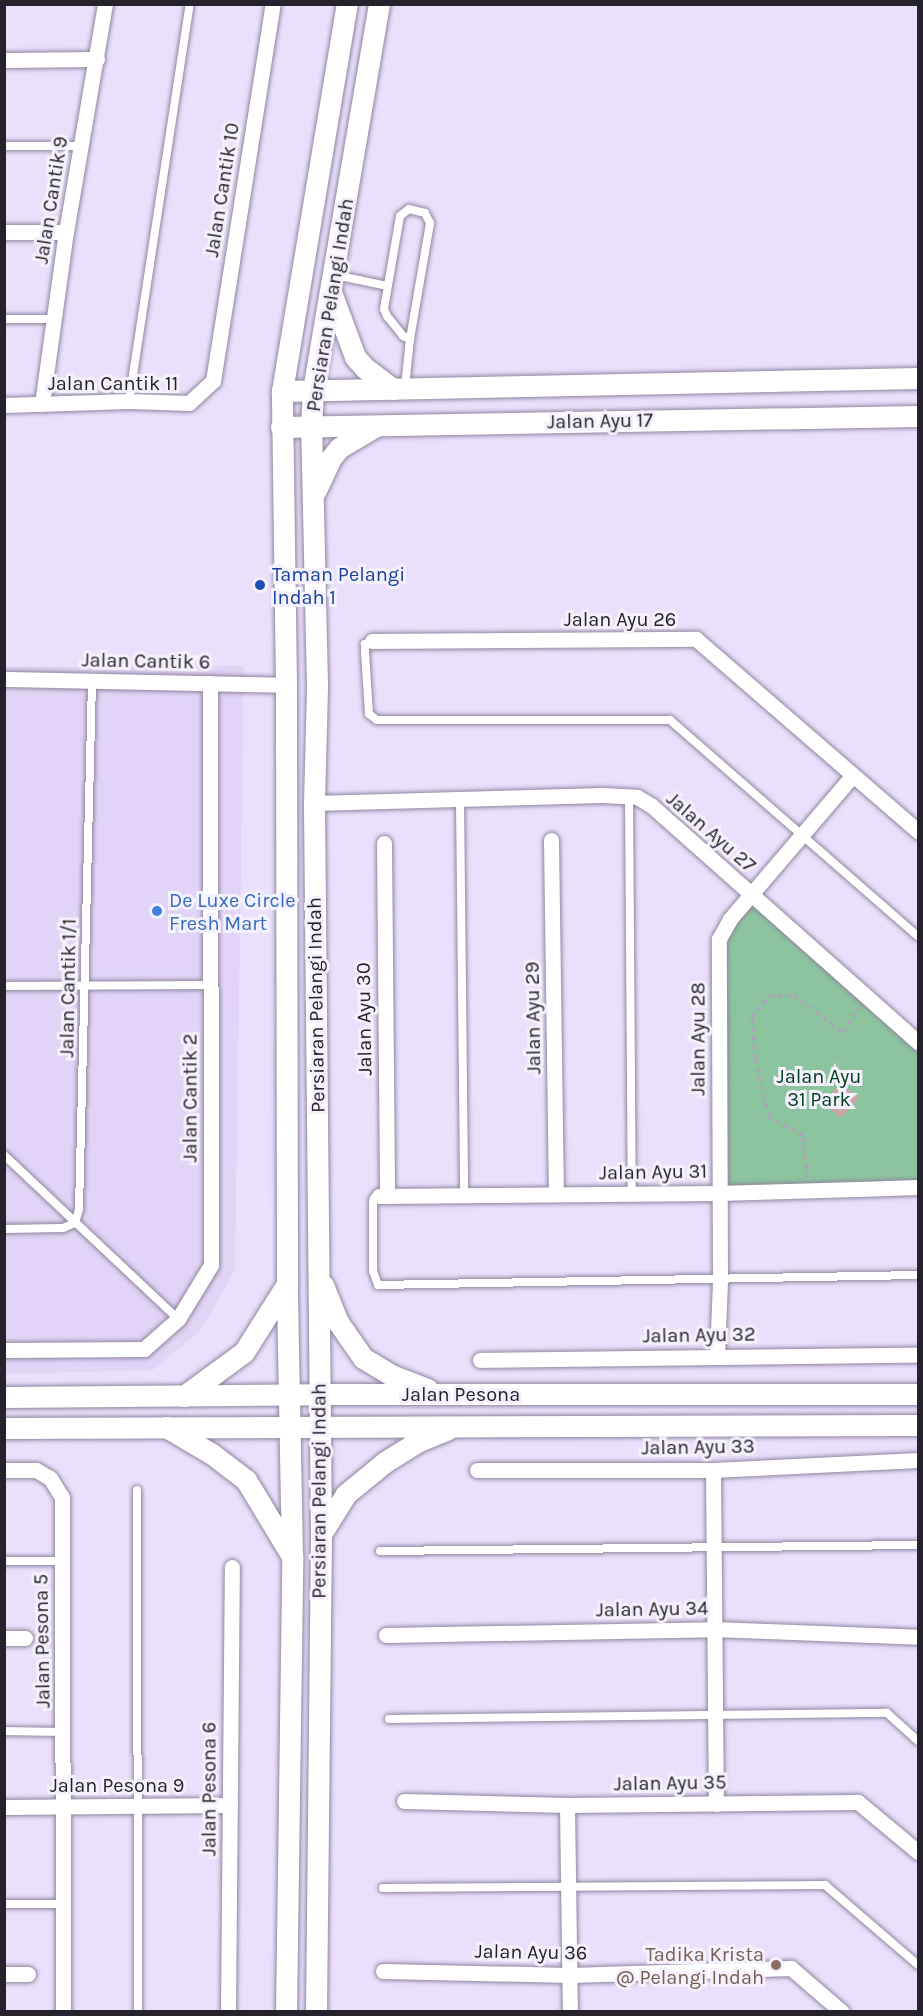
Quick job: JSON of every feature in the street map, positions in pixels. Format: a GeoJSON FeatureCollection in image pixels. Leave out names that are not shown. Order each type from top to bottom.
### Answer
{"type":"FeatureCollection","features":[{"type":"Feature","properties":{"kind":"main road","name":"Persiaran Pelangi Indah"},"geometry":{"type":"LineString","coordinates":[[286,2012],[292,1556],[287,1284],[286,685],[282,391],[347,4]]}},
{"type":"Feature","properties":{"kind":"main road","name":"Persiaran Pelangi Indah"},"geometry":{"type":"LineString","coordinates":[[316,2012],[321,1534],[314,803],[316,665],[311,427],[313,390],[379,4]]}},
{"type":"Feature","properties":{"kind":"main road"},"geometry":{"type":"LineString","coordinates":[[333,283],[355,357],[364,368],[399,389]]}},
{"type":"Feature","properties":{"kind":"main road","name":"Jalan Ayu 17"},"geometry":{"type":"LineString","coordinates":[[282,391],[918,378]]}},
{"type":"Feature","properties":{"kind":"main road","name":"Jalan Ayu 17"},"geometry":{"type":"LineString","coordinates":[[281,427],[918,416]]}},
{"type":"Feature","properties":{"kind":"main road"},"geometry":{"type":"LineString","coordinates":[[313,495],[331,458],[339,448],[377,425]]}},
{"type":"Feature","properties":{"kind":"main road"},"geometry":{"type":"LineString","coordinates":[[286,685],[300,685],[308,680],[316,665]]}},
{"type":"Feature","properties":{"kind":"main road"},"geometry":{"type":"LineString","coordinates":[[319,1276],[339,1322],[363,1358],[391,1375],[438,1394]]}},
{"type":"Feature","properties":{"kind":"main road"},"geometry":{"type":"LineString","coordinates":[[184,1396],[244,1352],[287,1284]]}},
{"type":"Feature","properties":{"kind":"main road","name":"Jalan Pesona"},"geometry":{"type":"LineString","coordinates":[[4,1397],[318,1394],[918,1394]]}},
{"type":"Feature","properties":{"kind":"main road","name":"Jalan Pesona"},"geometry":{"type":"LineString","coordinates":[[4,1428],[319,1425],[918,1425]]}},
{"type":"Feature","properties":{"kind":"main road"},"geometry":{"type":"LineString","coordinates":[[321,1534],[346,1494],[385,1462],[419,1441],[457,1425]]}},
{"type":"Feature","properties":{"kind":"main road"},"geometry":{"type":"LineString","coordinates":[[165,1427],[212,1454],[246,1480],[292,1556]]}},
{"type":"Feature","properties":{"kind":"street","name":"Jalan Cantik 9"},"geometry":{"type":"LineString","coordinates":[[42,404],[66,232],[105,4]]}},
{"type":"Feature","properties":{"kind":"street","name":"Jalan Cantik 10"},"geometry":{"type":"LineString","coordinates":[[213,381],[273,4]]}},
{"type":"Feature","properties":{"kind":"street"},"geometry":{"type":"LineString","coordinates":[[4,60],[97,59]]}},
{"type":"Feature","properties":{"kind":"street"},"geometry":{"type":"LineString","coordinates":[[4,232],[66,232]]}},
{"type":"Feature","properties":{"kind":"street","name":"Jalan Cantik 11"},"geometry":{"type":"LineString","coordinates":[[4,405],[189,403],[213,381]]}},
{"type":"Feature","properties":{"kind":"street","name":"Jalan Ayu 26"},"geometry":{"type":"LineString","coordinates":[[372,641],[696,639],[918,831]]}},
{"type":"Feature","properties":{"kind":"street","name":"Jalan Cantik 6"},"geometry":{"type":"LineString","coordinates":[[4,679],[286,685]]}},
{"type":"Feature","properties":{"kind":"street","name":"Jalan Cantik 2"},"geometry":{"type":"LineString","coordinates":[[4,1350],[144,1349],[178,1319],[211,1265],[210,683]]}},
{"type":"Feature","properties":{"kind":"street"},"geometry":{"type":"LineString","coordinates":[[752,896],[853,775]]}},
{"type":"Feature","properties":{"kind":"street","name":"Jalan Ayu 27"},"geometry":{"type":"LineString","coordinates":[[314,803],[602,795],[637,797],[652,806],[918,1042]]}},
{"type":"Feature","properties":{"kind":"street","name":"Jalan Ayu 29"},"geometry":{"type":"LineString","coordinates":[[551,840],[556,1194]]}},
{"type":"Feature","properties":{"kind":"street","name":"Jalan Ayu 30"},"geometry":{"type":"LineString","coordinates":[[383,1196],[384,843]]}},
{"type":"Feature","properties":{"kind":"street","name":"Jalan Ayu 28"},"geometry":{"type":"LineString","coordinates":[[717,1356],[720,1280],[719,939],[730,919],[752,896]]}},
{"type":"Feature","properties":{"kind":"street","name":"Jalan Ayu 31"},"geometry":{"type":"LineString","coordinates":[[383,1196],[719,1193],[918,1187]]}},
{"type":"Feature","properties":{"kind":"street","name":"Jalan Ayu 32"},"geometry":{"type":"LineString","coordinates":[[480,1360],[918,1355]]}},
{"type":"Feature","properties":{"kind":"street","name":"Jalan Ayu 33"},"geometry":{"type":"LineString","coordinates":[[477,1470],[713,1470],[918,1460]]}},
{"type":"Feature","properties":{"kind":"street","name":"Jalan Pesona 5"},"geometry":{"type":"LineString","coordinates":[[4,1470],[36,1470],[50,1478],[62,1497],[63,2012]]}},
{"type":"Feature","properties":{"kind":"street"},"geometry":{"type":"LineString","coordinates":[[713,1470],[716,1804]]}},
{"type":"Feature","properties":{"kind":"street","name":"Jalan Pesona 6"},"geometry":{"type":"LineString","coordinates":[[228,2012],[232,1567]]}},
{"type":"Feature","properties":{"kind":"street","name":"Jalan Ayu 34"},"geometry":{"type":"LineString","coordinates":[[386,1635],[714,1629],[918,1636]]}},
{"type":"Feature","properties":{"kind":"street"},"geometry":{"type":"LineString","coordinates":[[4,1638],[25,1638]]}},
{"type":"Feature","properties":{"kind":"street","name":"Jalan Ayu 35"},"geometry":{"type":"LineString","coordinates":[[404,1801],[567,1805],[858,1802],[918,1852]]}},
{"type":"Feature","properties":{"kind":"street"},"geometry":{"type":"LineString","coordinates":[[567,1805],[570,2012]]}},
{"type":"Feature","properties":{"kind":"street","name":"Jalan Pesona 9"},"geometry":{"type":"LineString","coordinates":[[4,1807],[230,1806]]}},
{"type":"Feature","properties":{"kind":"street","name":"Jalan Ayu 36"},"geometry":{"type":"LineString","coordinates":[[383,1971],[570,1975],[791,1968],[842,2012]]}},
{"type":"Feature","properties":{"kind":"street"},"geometry":{"type":"LineString","coordinates":[[4,1974],[28,1974]]}},
{"type":"Feature","properties":{"kind":"lane"},"geometry":{"type":"LineString","coordinates":[[129,402],[190,4]]}},
{"type":"Feature","properties":{"kind":"lane"},"geometry":{"type":"LineString","coordinates":[[4,146],[81,146]]}},
{"type":"Feature","properties":{"kind":"lane"},"geometry":{"type":"LineString","coordinates":[[399,389],[410,339],[430,223],[425,213],[409,209],[400,216],[384,309],[403,336],[410,339]]}},
{"type":"Feature","properties":{"kind":"lane"},"geometry":{"type":"LineString","coordinates":[[333,283],[387,286]]}},
{"type":"Feature","properties":{"kind":"lane"},"geometry":{"type":"LineString","coordinates":[[4,319],[54,319]]}},
{"type":"Feature","properties":{"kind":"lane"},"geometry":{"type":"LineString","coordinates":[[372,641],[365,644],[365,652],[369,714],[376,720],[670,720],[918,936]]}},
{"type":"Feature","properties":{"kind":"lane","name":"Jalan Cantik 1/1"},"geometry":{"type":"LineString","coordinates":[[75,1224],[79,1209],[92,681]]}},
{"type":"Feature","properties":{"kind":"lane"},"geometry":{"type":"LineString","coordinates":[[628,797],[632,1194]]}},
{"type":"Feature","properties":{"kind":"lane"},"geometry":{"type":"LineString","coordinates":[[460,798],[464,1195]]}},
{"type":"Feature","properties":{"kind":"lane"},"geometry":{"type":"LineString","coordinates":[[4,986],[211,985]]}},
{"type":"Feature","properties":{"kind":"lane"},"geometry":{"type":"LineString","coordinates":[[4,1155],[178,1319]]}},
{"type":"Feature","properties":{"kind":"lane"},"geometry":{"type":"LineString","coordinates":[[383,1196],[374,1198],[373,1214],[373,1271],[378,1285],[918,1275]]}},
{"type":"Feature","properties":{"kind":"lane"},"geometry":{"type":"LineString","coordinates":[[4,1229],[63,1228],[75,1224]]}},
{"type":"Feature","properties":{"kind":"lane"},"geometry":{"type":"LineString","coordinates":[[136,1490],[138,2012]]}},
{"type":"Feature","properties":{"kind":"lane"},"geometry":{"type":"LineString","coordinates":[[380,1551],[918,1545]]}},
{"type":"Feature","properties":{"kind":"lane"},"geometry":{"type":"LineString","coordinates":[[4,1561],[62,1561]]}},
{"type":"Feature","properties":{"kind":"lane"},"geometry":{"type":"LineString","coordinates":[[389,1719],[887,1713],[918,1741]]}},
{"type":"Feature","properties":{"kind":"lane"},"geometry":{"type":"LineString","coordinates":[[4,1731],[64,1732]]}},
{"type":"Feature","properties":{"kind":"lane"},"geometry":{"type":"LineString","coordinates":[[383,1888],[825,1885],[918,1965]]}},
{"type":"Feature","properties":{"kind":"lane"},"geometry":{"type":"LineString","coordinates":[[4,1904],[64,1904]]}},
{"type":"Feature","properties":{"kind":"path"},"geometry":{"type":"LineString","coordinates":[[807,1161],[803,1136],[770,1116],[754,1058],[752,1017],[769,996],[794,995],[843,1032],[866,996]]}},
{"type":"Feature","properties":{"kind":"shaded area"},"geometry":{"type":"Polygon","coordinates":[[[244,666],[235,1270],[201,1330],[153,1370],[5,1374],[4,667],[244,666]]]}},
{"type":"Feature","properties":{"kind":"green space","name":"Jalan Ayu 31 Park"},"geometry":{"type":"Polygon","coordinates":[[[752,905],[918,1052],[918,1181],[726,1186],[724,945],[735,924],[752,905]]]}},
{"type":"Feature","properties":{"kind":"building"},"geometry":{"type":"Polygon","coordinates":[[[841,1083],[859,1098],[841,1118],[823,1103],[841,1083]]]}},
{"type":"Feature","properties":{"kind":"place","name":"Taman Pelangi Indah 1"},"geometry":{"type":"Point","coordinates":[260,585]}},
{"type":"Feature","properties":{"kind":"place","name":"De Luxe Circle Fresh Mart"},"geometry":{"type":"Point","coordinates":[157,911]}},
{"type":"Feature","properties":{"kind":"place","name":"Tadika Krista @ Pelangi Indah"},"geometry":{"type":"Point","coordinates":[776,1965]}}]}
